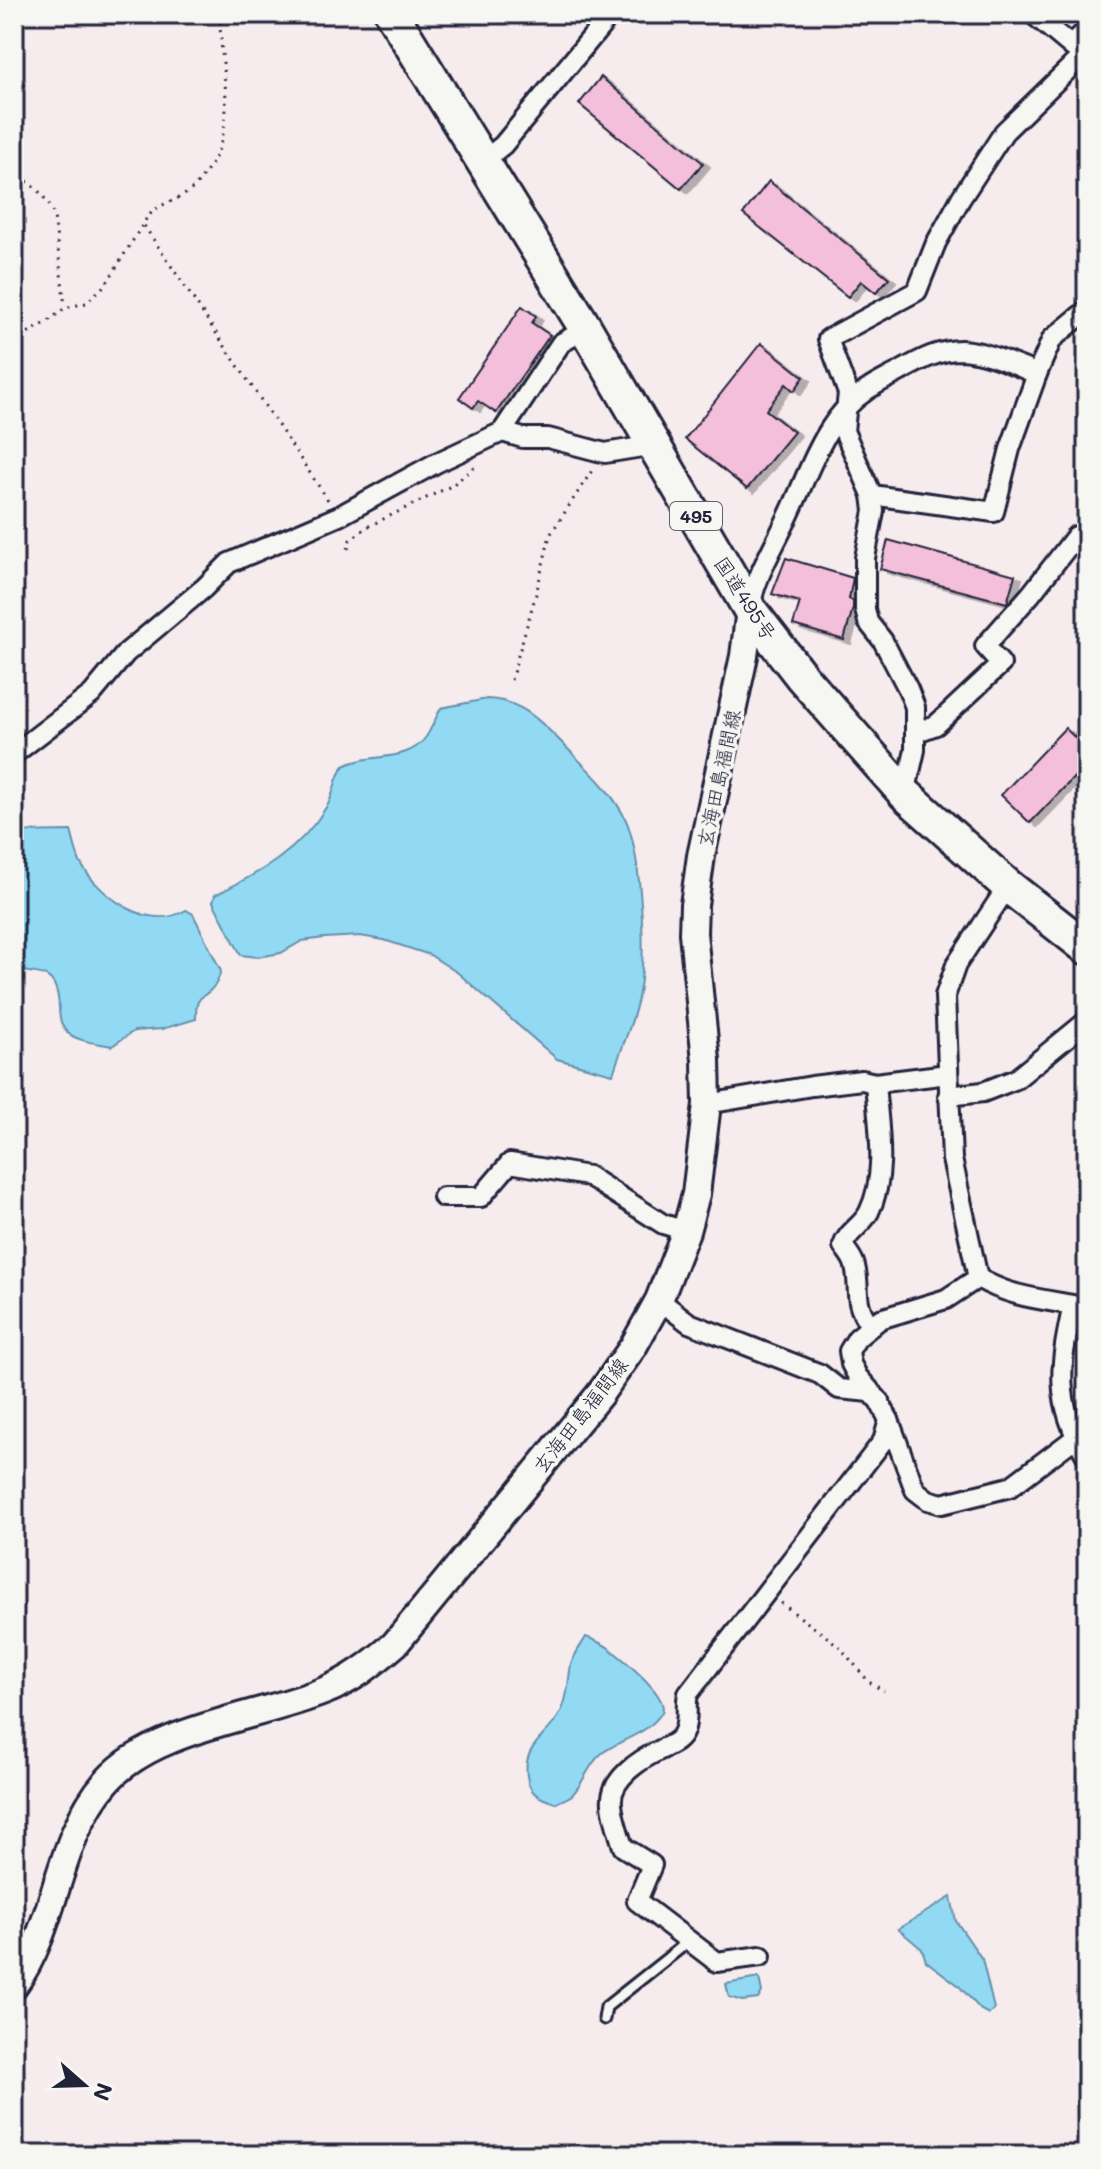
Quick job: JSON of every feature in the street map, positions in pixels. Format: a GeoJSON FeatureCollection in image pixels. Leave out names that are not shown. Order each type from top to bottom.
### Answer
{"type":"FeatureCollection","features":[{"type":"Feature","properties":{"kind":"highway","name":"国道495号"},"geometry":{"type":"LineString","coordinates":[[392,14],[586,329],[750,610],[802,677],[905,794],[1008,886],[1087,948]]}},
{"type":"Feature","properties":{"kind":"main road","name":"玄海田島福間線"},"geometry":{"type":"LineString","coordinates":[[14,1985],[33,1954],[79,1825],[108,1780],[126,1763],[149,1749],[325,1691],[371,1665],[395,1644],[600,1394],[633,1347],[659,1300],[686,1231],[698,1182],[707,1104],[706,1060],[693,933],[694,905],[701,856],[744,656],[750,610]]}},
{"type":"Feature","properties":{"kind":"street"},"geometry":{"type":"LineString","coordinates":[[482,162],[503,145],[611,14]]}},
{"type":"Feature","properties":{"kind":"street"},"geometry":{"type":"LineString","coordinates":[[1033,14],[1080,53]]}},
{"type":"Feature","properties":{"kind":"street"},"geometry":{"type":"LineString","coordinates":[[905,794],[917,732],[915,707],[883,641],[868,622],[865,558],[874,511],[872,495],[844,431],[848,393],[828,339],[917,291],[936,243],[961,198],[1004,132],[1080,53],[1087,30]]}},
{"type":"Feature","properties":{"kind":"street"},"geometry":{"type":"LineString","coordinates":[[872,495],[994,512],[1010,449],[1052,339],[1087,310]]}},
{"type":"Feature","properties":{"kind":"street"},"geometry":{"type":"LineString","coordinates":[[14,754],[92,694],[126,653],[229,563],[339,516],[436,463],[502,432],[561,343],[586,329]]}},
{"type":"Feature","properties":{"kind":"street"},"geometry":{"type":"LineString","coordinates":[[750,610],[756,580],[824,437],[845,409],[866,390],[931,355],[950,351],[965,350],[981,354],[1037,374]]}},
{"type":"Feature","properties":{"kind":"street"},"geometry":{"type":"LineString","coordinates":[[502,432],[523,438],[548,438],[605,453],[654,445]]}},
{"type":"Feature","properties":{"kind":"street"},"geometry":{"type":"LineString","coordinates":[[917,732],[936,725],[1001,664],[985,646],[1076,536],[1087,542]]}},
{"type":"Feature","properties":{"kind":"street"},"geometry":{"type":"LineString","coordinates":[[1008,886],[956,965],[945,996],[952,1159],[978,1278],[1014,1295],[1073,1305],[1060,1370],[1063,1396],[1075,1438],[1087,1457]]}},
{"type":"Feature","properties":{"kind":"street"},"geometry":{"type":"LineString","coordinates":[[948,1096],[983,1092],[1016,1079],[1087,1021]]}},
{"type":"Feature","properties":{"kind":"street"},"geometry":{"type":"LineString","coordinates":[[707,1104],[812,1086],[862,1080],[875,1083],[948,1074]]}},
{"type":"Feature","properties":{"kind":"street"},"geometry":{"type":"LineString","coordinates":[[870,1325],[859,1303],[854,1262],[843,1246],[846,1236],[856,1230],[868,1214],[877,1192],[880,1170],[875,1083]]}},
{"type":"Feature","properties":{"kind":"street"},"geometry":{"type":"LineString","coordinates":[[443,1197],[481,1197],[510,1163],[588,1176],[644,1214],[686,1231]]}},
{"type":"Feature","properties":{"kind":"street"},"geometry":{"type":"LineString","coordinates":[[978,1278],[946,1299],[880,1319],[870,1325],[849,1351],[851,1364],[889,1420],[915,1490],[928,1500],[942,1504],[1010,1487],[1075,1438]]}},
{"type":"Feature","properties":{"kind":"street"},"geometry":{"type":"LineString","coordinates":[[659,1300],[689,1323],[820,1374],[839,1389],[854,1393],[870,1392]]}},
{"type":"Feature","properties":{"kind":"street"},"geometry":{"type":"LineString","coordinates":[[761,1956],[717,1962],[637,1901],[652,1865],[623,1847],[611,1801],[616,1784],[634,1765],[676,1742],[684,1733],[688,1694],[883,1441],[889,1420]]}},
{"type":"Feature","properties":{"kind":"lane"},"geometry":{"type":"LineString","coordinates":[[604,2019],[606,2007],[688,1942]]}},
{"type":"Feature","properties":{"kind":"path"},"geometry":{"type":"LineString","coordinates":[[14,340],[46,323],[65,308],[86,303],[106,284],[151,210],[179,199],[194,188],[219,151],[226,115],[227,83],[220,48],[220,14]]}},
{"type":"Feature","properties":{"kind":"path"},"geometry":{"type":"LineString","coordinates":[[14,171],[50,204],[65,308]]}},
{"type":"Feature","properties":{"kind":"path"},"geometry":{"type":"LineString","coordinates":[[143,224],[339,516]]}},
{"type":"Feature","properties":{"kind":"path"},"geometry":{"type":"LineString","coordinates":[[511,680],[550,535],[605,453]]}},
{"type":"Feature","properties":{"kind":"path"},"geometry":{"type":"LineString","coordinates":[[348,549],[350,540],[367,527],[451,486],[480,463]]}},
{"type":"Feature","properties":{"kind":"path"},"geometry":{"type":"LineString","coordinates":[[765,1591],[839,1646],[869,1682],[884,1691]]}},
{"type":"Feature","properties":{"kind":"water"},"geometry":{"type":"Polygon","coordinates":[[[487,699],[500,700],[532,715],[591,772],[625,818],[635,853],[641,901],[642,970],[635,1009],[613,1074],[557,1059],[458,973],[430,955],[384,940],[360,936],[324,938],[302,941],[281,953],[258,957],[241,955],[213,902],[215,895],[277,860],[304,836],[327,806],[344,766],[409,751],[426,737],[441,708],[487,699]]]}},
{"type":"Feature","properties":{"kind":"water"},"geometry":{"type":"Polygon","coordinates":[[[71,831],[80,862],[111,898],[141,914],[156,917],[171,916],[186,910],[193,914],[221,971],[215,985],[199,1000],[196,1019],[162,1029],[134,1031],[112,1046],[87,1041],[69,1034],[63,1028],[58,996],[52,981],[41,974],[14,970],[14,832],[71,831]]]}},
{"type":"Feature","properties":{"kind":"water"},"geometry":{"type":"Polygon","coordinates":[[[586,1637],[609,1648],[643,1678],[659,1697],[662,1712],[650,1726],[601,1754],[572,1795],[556,1803],[533,1791],[528,1782],[527,1764],[533,1747],[563,1707],[572,1661],[586,1637]]]}},
{"type":"Feature","properties":{"kind":"water"},"geometry":{"type":"Polygon","coordinates":[[[951,1897],[956,1921],[982,1959],[994,2009],[989,2014],[926,1961],[922,1949],[898,1929],[951,1897]]]}},
{"type":"Feature","properties":{"kind":"water"},"geometry":{"type":"Polygon","coordinates":[[[759,1978],[762,1992],[758,1999],[742,2001],[729,1997],[726,1984],[759,1978]]]}},
{"type":"Feature","properties":{"kind":"building"},"geometry":{"type":"Polygon","coordinates":[[[601,77],[703,163],[681,189],[579,104],[601,77]]]}},
{"type":"Feature","properties":{"kind":"building"},"geometry":{"type":"Polygon","coordinates":[[[769,181],[889,278],[876,293],[861,281],[848,297],[743,214],[769,181]]]}},
{"type":"Feature","properties":{"kind":"building"},"geometry":{"type":"Polygon","coordinates":[[[522,306],[536,316],[532,323],[550,335],[496,413],[478,401],[473,408],[459,398],[522,306]]]}},
{"type":"Feature","properties":{"kind":"building"},"geometry":{"type":"Polygon","coordinates":[[[761,343],[804,377],[794,391],[786,384],[766,410],[794,432],[747,489],[685,439],[761,343]]]}},
{"type":"Feature","properties":{"kind":"building"},"geometry":{"type":"Polygon","coordinates":[[[888,540],[1015,575],[1007,603],[880,569],[888,540]]]}},
{"type":"Feature","properties":{"kind":"building"},"geometry":{"type":"Polygon","coordinates":[[[786,558],[853,578],[849,599],[853,601],[853,608],[844,640],[793,625],[800,602],[772,594],[786,558]]]}},
{"type":"Feature","properties":{"kind":"building"},"geometry":{"type":"Polygon","coordinates":[[[1065,728],[1087,749],[1087,764],[1030,823],[1001,795],[1065,728]]]}}]}
